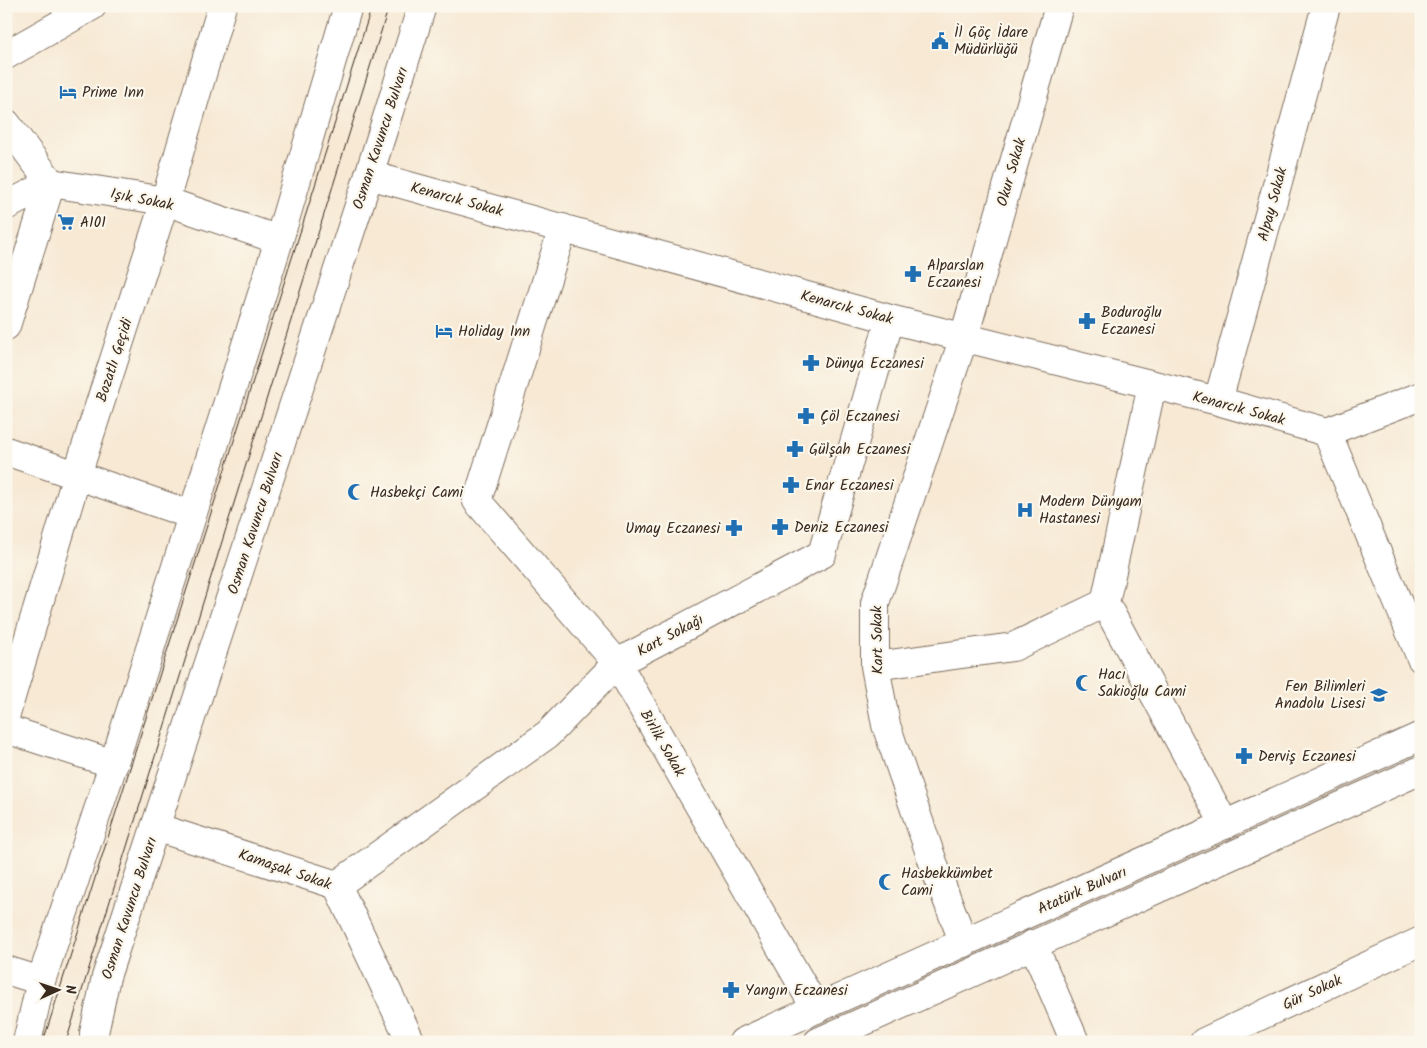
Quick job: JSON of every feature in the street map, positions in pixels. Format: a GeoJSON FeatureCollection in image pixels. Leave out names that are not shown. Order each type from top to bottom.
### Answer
{"type":"FeatureCollection","features":[{"type":"Feature","properties":{"kind":"main road"},"geometry":{"type":"LineString","coordinates":[[6,55],[92,6]]}},
{"type":"Feature","properties":{"kind":"main road","name":"Bozatlı Geçidi"},"geometry":{"type":"LineString","coordinates":[[6,714],[77,475],[165,201],[222,6]]}},
{"type":"Feature","properties":{"kind":"main road"},"geometry":{"type":"LineString","coordinates":[[27,1042],[40,981],[114,764],[279,240],[348,6]]}},
{"type":"Feature","properties":{"kind":"main road","name":"Osman Kavuncu Bulvarı"},"geometry":{"type":"LineString","coordinates":[[94,1042],[94,1033],[106,977],[369,175],[422,6]]}},
{"type":"Feature","properties":{"kind":"main road","name":"Okur Sokak"},"geometry":{"type":"LineString","coordinates":[[964,337],[1059,6]]}},
{"type":"Feature","properties":{"kind":"main road","name":"Alpay Sokak"},"geometry":{"type":"LineString","coordinates":[[1218,401],[1326,6]]}},
{"type":"Feature","properties":{"kind":"main road"},"geometry":{"type":"LineString","coordinates":[[6,123],[51,183]]}},
{"type":"Feature","properties":{"kind":"main road","name":"Kenarcık Sokak"},"geometry":{"type":"LineString","coordinates":[[369,175],[890,319],[1218,401],[1327,432]]}},
{"type":"Feature","properties":{"kind":"main road"},"geometry":{"type":"LineString","coordinates":[[6,206],[51,183]]}},
{"type":"Feature","properties":{"kind":"main road"},"geometry":{"type":"LineString","coordinates":[[6,326],[51,183]]}},
{"type":"Feature","properties":{"kind":"main road","name":"Işık Sokak"},"geometry":{"type":"LineString","coordinates":[[51,183],[165,201],[279,240]]}},
{"type":"Feature","properties":{"kind":"main road","name":"Birlik Sokak"},"geometry":{"type":"LineString","coordinates":[[563,228],[477,501],[617,663],[816,1009]]}},
{"type":"Feature","properties":{"kind":"main road","name":"Kart Sokağı"},"geometry":{"type":"LineString","coordinates":[[337,885],[548,734],[617,663],[822,554],[890,319]]}},
{"type":"Feature","properties":{"kind":"main road","name":"Kart Sokak"},"geometry":{"type":"LineString","coordinates":[[964,337],[875,603],[875,666],[889,735],[933,862],[964,943]]}},
{"type":"Feature","properties":{"kind":"main road"},"geometry":{"type":"LineString","coordinates":[[1152,386],[1105,603],[1225,825]]}},
{"type":"Feature","properties":{"kind":"main road"},"geometry":{"type":"LineString","coordinates":[[1421,396],[1327,432],[1421,658]]}},
{"type":"Feature","properties":{"kind":"main road"},"geometry":{"type":"LineString","coordinates":[[6,451],[192,515]]}},
{"type":"Feature","properties":{"kind":"main road"},"geometry":{"type":"LineString","coordinates":[[875,666],[1013,647],[1105,603]]}},
{"type":"Feature","properties":{"kind":"main road"},"geometry":{"type":"LineString","coordinates":[[6,729],[114,764]]}},
{"type":"Feature","properties":{"kind":"main road","name":"Atatürk Bulvarı"},"geometry":{"type":"LineString","coordinates":[[743,1042],[1421,736]]}},
{"type":"Feature","properties":{"kind":"main road","name":"Atatürk Bulvarı"},"geometry":{"type":"LineString","coordinates":[[818,1042],[1421,770]]}},
{"type":"Feature","properties":{"kind":"main road","name":"Kamaşak Sokak"},"geometry":{"type":"LineString","coordinates":[[155,827],[337,885],[411,1042]]}},
{"type":"Feature","properties":{"kind":"main road","name":"Gür Sokak"},"geometry":{"type":"LineString","coordinates":[[1204,1042],[1421,941]]}},
{"type":"Feature","properties":{"kind":"main road"},"geometry":{"type":"LineString","coordinates":[[1033,944],[1075,1042]]}},
{"type":"Feature","properties":{"kind":"main road"},"geometry":{"type":"LineString","coordinates":[[6,970],[40,981]]}},
{"type":"Feature","properties":{"kind":"tram line"},"geometry":{"type":"LineString","coordinates":[[43,1042],[372,6]]}},
{"type":"Feature","properties":{"kind":"tram line"},"geometry":{"type":"LineString","coordinates":[[66,1042],[389,6]]}},
{"type":"Feature","properties":{"kind":"place","name":"İl Göç İdare Müdürlüğü"},"geometry":{"type":"Point","coordinates":[940,41]}},
{"type":"Feature","properties":{"kind":"place","name":"Prime Inn"},"geometry":{"type":"Point","coordinates":[68,92]}},
{"type":"Feature","properties":{"kind":"place","name":"A101"},"geometry":{"type":"Point","coordinates":[66,222]}},
{"type":"Feature","properties":{"kind":"place","name":"Alparslan Eczanesi"},"geometry":{"type":"Point","coordinates":[913,274]}},
{"type":"Feature","properties":{"kind":"place","name":"Boduroğlu Eczanesi"},"geometry":{"type":"Point","coordinates":[1087,321]}},
{"type":"Feature","properties":{"kind":"place","name":"Holiday Inn"},"geometry":{"type":"Point","coordinates":[444,331]}},
{"type":"Feature","properties":{"kind":"place","name":"Dünya Eczanesi"},"geometry":{"type":"Point","coordinates":[811,363]}},
{"type":"Feature","properties":{"kind":"place","name":"Çöl Eczanesi"},"geometry":{"type":"Point","coordinates":[806,416]}},
{"type":"Feature","properties":{"kind":"place","name":"Gülşah Eczanesi"},"geometry":{"type":"Point","coordinates":[795,449]}},
{"type":"Feature","properties":{"kind":"place","name":"Enar Eczanesi"},"geometry":{"type":"Point","coordinates":[791,485]}},
{"type":"Feature","properties":{"kind":"place","name":"Hasbekçi Cami"},"geometry":{"type":"Point","coordinates":[356,492]}},
{"type":"Feature","properties":{"kind":"place","name":"Modern Dünyam Hastanesi"},"geometry":{"type":"Point","coordinates":[1025,510]}},
{"type":"Feature","properties":{"kind":"place","name":"Deniz Eczanesi"},"geometry":{"type":"Point","coordinates":[780,527]}},
{"type":"Feature","properties":{"kind":"place","name":"Umay Eczanesi"},"geometry":{"type":"Point","coordinates":[734,528]}},
{"type":"Feature","properties":{"kind":"place","name":"Hacı Sakioğlu Cami"},"geometry":{"type":"Point","coordinates":[1084,683]}},
{"type":"Feature","properties":{"kind":"place","name":"Fen Bilimleri Anadolu Lisesi"},"geometry":{"type":"Point","coordinates":[1379,695]}},
{"type":"Feature","properties":{"kind":"place","name":"Derviş Eczanesi"},"geometry":{"type":"Point","coordinates":[1244,756]}},
{"type":"Feature","properties":{"kind":"place","name":"Hasbekkümbet Cami"},"geometry":{"type":"Point","coordinates":[887,882]}},
{"type":"Feature","properties":{"kind":"place","name":"Yangın Eczanesi"},"geometry":{"type":"Point","coordinates":[731,990]}}]}
